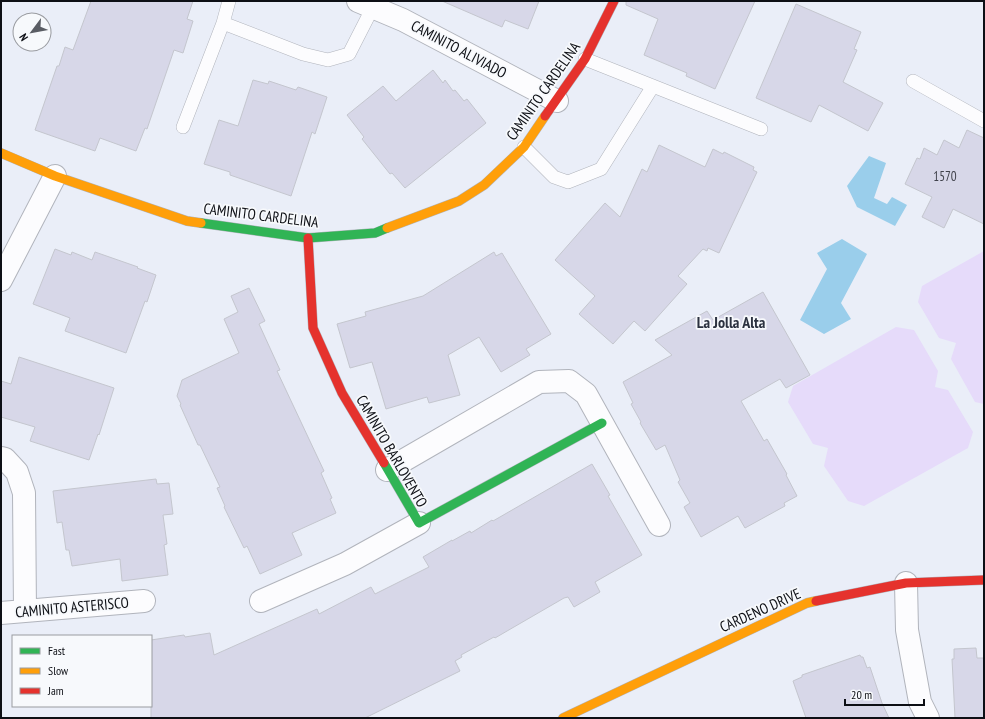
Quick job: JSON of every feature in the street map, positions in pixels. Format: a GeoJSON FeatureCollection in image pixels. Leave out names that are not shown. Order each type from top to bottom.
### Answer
{"type":"FeatureCollection","features":[{"type":"Feature","properties":{"kind":"street","name":"CAMINITO CARDELINA"},"geometry":{"type":"LineString","coordinates":[[1,153],[55,176],[187,221],[308,238],[375,233],[459,201],[484,185],[524,147],[585,58],[614,1]]}},
{"type":"Feature","properties":{"kind":"street","name":"CAMINITO ALIVIADO"},"geometry":{"type":"LineString","coordinates":[[366,4],[403,20],[557,100]]}},
{"type":"Feature","properties":{"kind":"street"},"geometry":{"type":"LineString","coordinates":[[1,280],[55,176]]}},
{"type":"Feature","properties":{"kind":"street","name":"CAMINITO BARLOVENTO"},"geometry":{"type":"LineString","coordinates":[[308,238],[313,328],[342,393],[419,523],[602,423]]}},
{"type":"Feature","properties":{"kind":"street"},"geometry":{"type":"LineString","coordinates":[[387,470],[539,382],[569,380],[586,394],[659,525]]}},
{"type":"Feature","properties":{"kind":"street"},"geometry":{"type":"LineString","coordinates":[[1,458],[5,459],[16,472],[24,493],[25,611]]}},
{"type":"Feature","properties":{"kind":"street"},"geometry":{"type":"LineString","coordinates":[[261,601],[345,564],[419,523]]}},
{"type":"Feature","properties":{"kind":"street","name":"CARDENO DRIVE"},"geometry":{"type":"LineString","coordinates":[[563,718],[807,603],[906,583],[984,580]]}},
{"type":"Feature","properties":{"kind":"street"},"geometry":{"type":"LineString","coordinates":[[906,583],[907,630],[920,702],[928,718]]}},
{"type":"Feature","properties":{"kind":"street","name":"CAMINITO ASTERISCO"},"geometry":{"type":"LineString","coordinates":[[1,613],[144,601]]}},
{"type":"Feature","properties":{"kind":"lane"},"geometry":{"type":"LineString","coordinates":[[183,127],[230,1]]}},
{"type":"Feature","properties":{"kind":"lane"},"geometry":{"type":"LineString","coordinates":[[223,23],[303,54],[328,60],[349,54],[366,4]]}},
{"type":"Feature","properties":{"kind":"lane"},"geometry":{"type":"LineString","coordinates":[[585,58],[761,129]]}},
{"type":"Feature","properties":{"kind":"lane"},"geometry":{"type":"LineString","coordinates":[[913,81],[984,121]]}},
{"type":"Feature","properties":{"kind":"lane"},"geometry":{"type":"LineString","coordinates":[[524,147],[554,177],[568,182],[601,169],[654,86]]}},
{"type":"Feature","properties":{"kind":"shaded area"},"geometry":{"type":"Polygon","coordinates":[[[984,251],[984,404],[975,402],[951,359],[956,343],[939,338],[918,302],[922,286],[984,251]]]}},
{"type":"Feature","properties":{"kind":"shaded area"},"geometry":{"type":"Polygon","coordinates":[[[896,327],[914,330],[938,371],[935,387],[948,390],[973,432],[968,448],[864,506],[848,501],[824,466],[828,448],[813,444],[788,402],[793,386],[896,327]]]}},
{"type":"Feature","properties":{"kind":"water"},"geometry":{"type":"Polygon","coordinates":[[[869,156],[886,163],[874,198],[887,204],[892,197],[907,205],[895,226],[857,207],[847,186],[869,156]]]}},
{"type":"Feature","properties":{"kind":"water"},"geometry":{"type":"Polygon","coordinates":[[[842,239],[867,254],[841,303],[851,319],[824,334],[800,320],[827,269],[817,253],[842,239]]]}},
{"type":"Feature","properties":{"kind":"building"},"geometry":{"type":"Polygon","coordinates":[[[91,1],[193,1],[187,19],[193,21],[183,53],[174,50],[147,129],[145,128],[136,151],[100,138],[95,151],[35,130],[65,47],[73,50],[91,1]]]}},
{"type":"Feature","properties":{"kind":"building"},"geometry":{"type":"Polygon","coordinates":[[[442,1],[539,1],[528,29],[505,20],[502,27],[442,1]]]}},
{"type":"Feature","properties":{"kind":"building"},"geometry":{"type":"Polygon","coordinates":[[[626,1],[755,1],[715,89],[686,76],[687,73],[644,55],[658,19],[626,5],[626,1]]]}},
{"type":"Feature","properties":{"kind":"building"},"geometry":{"type":"Polygon","coordinates":[[[796,4],[861,32],[854,49],[857,50],[843,82],[883,103],[868,131],[819,105],[811,122],[756,98],[796,4]]]}},
{"type":"Feature","properties":{"kind":"building"},"geometry":{"type":"Polygon","coordinates":[[[433,70],[443,83],[445,80],[453,91],[455,90],[464,101],[467,99],[486,123],[405,188],[392,173],[390,174],[362,139],[364,137],[347,115],[383,86],[396,101],[433,70]]]}},
{"type":"Feature","properties":{"kind":"building"},"geometry":{"type":"Polygon","coordinates":[[[253,80],[268,84],[269,81],[296,90],[298,87],[327,97],[315,134],[312,132],[291,196],[230,175],[230,172],[204,164],[219,120],[238,126],[253,80]]]}},
{"type":"Feature","properties":{"kind":"building"},"geometry":{"type":"Polygon","coordinates":[[[967,130],[984,138],[984,224],[953,209],[944,228],[922,217],[932,197],[905,184],[917,158],[920,159],[924,148],[937,155],[944,140],[959,148],[967,130]]]}},
{"type":"Feature","properties":{"kind":"building"},"geometry":{"type":"Polygon","coordinates":[[[659,145],[705,167],[713,149],[723,154],[724,152],[754,167],[753,170],[757,172],[719,253],[708,248],[707,251],[703,249],[678,276],[687,284],[645,331],[634,321],[613,344],[579,314],[595,296],[555,260],[605,203],[620,217],[642,169],[647,172],[659,145]]]}},
{"type":"Feature","properties":{"kind":"building"},"geometry":{"type":"Polygon","coordinates":[[[55,249],[71,255],[72,252],[92,260],[95,252],[156,275],[147,302],[145,301],[126,353],[65,331],[70,318],[33,304],[55,249]]]}},
{"type":"Feature","properties":{"kind":"building"},"geometry":{"type":"Polygon","coordinates":[[[494,252],[496,256],[502,253],[551,334],[526,349],[530,355],[501,372],[479,337],[448,355],[460,395],[429,403],[427,397],[386,409],[372,362],[350,368],[337,324],[366,316],[365,312],[423,296],[494,252]]]}},
{"type":"Feature","properties":{"kind":"building"},"geometry":{"type":"Polygon","coordinates":[[[249,288],[265,321],[259,324],[280,370],[277,371],[324,471],[321,473],[332,498],[330,499],[336,513],[292,533],[302,555],[260,574],[247,546],[244,548],[224,507],[225,506],[217,488],[220,487],[200,445],[198,445],[177,396],[182,380],[239,353],[224,319],[238,312],[231,296],[249,288]]]}},
{"type":"Feature","properties":{"kind":"building"},"geometry":{"type":"Polygon","coordinates":[[[763,292],[810,375],[786,388],[780,379],[741,401],[764,441],[767,439],[787,474],[786,475],[797,496],[784,503],[785,506],[745,528],[738,516],[701,537],[684,507],[690,503],[678,482],[680,480],[665,445],[656,450],[640,423],[641,422],[631,404],[633,403],[623,382],[672,355],[655,340],[707,311],[713,320],[763,292]]]}},
{"type":"Feature","properties":{"kind":"building"},"geometry":{"type":"Polygon","coordinates":[[[19,357],[114,388],[99,435],[98,434],[89,460],[30,441],[35,427],[1,417],[1,381],[11,384],[19,357]]]}},
{"type":"Feature","properties":{"kind":"building"},"geometry":{"type":"Polygon","coordinates":[[[592,464],[610,495],[608,496],[642,555],[595,582],[600,592],[574,607],[568,597],[564,598],[495,638],[494,637],[461,655],[462,657],[455,661],[460,671],[365,718],[151,718],[152,640],[210,633],[214,655],[317,609],[319,614],[371,587],[375,594],[429,567],[423,557],[452,540],[470,531],[471,533],[492,520],[493,521],[592,464]]]}},
{"type":"Feature","properties":{"kind":"building"},"geometry":{"type":"Polygon","coordinates":[[[156,479],[157,484],[169,483],[173,514],[163,515],[167,544],[164,545],[168,575],[122,581],[120,559],[72,566],[69,550],[66,550],[62,522],[57,523],[53,491],[156,479]]]}},
{"type":"Feature","properties":{"kind":"building"},"geometry":{"type":"Polygon","coordinates":[[[976,648],[977,658],[984,658],[984,718],[955,718],[952,659],[954,659],[954,649],[976,648]]]}},
{"type":"Feature","properties":{"kind":"building"},"geometry":{"type":"Polygon","coordinates":[[[860,655],[863,657],[867,668],[870,667],[882,703],[889,718],[806,718],[793,681],[802,677],[802,675],[860,655]]]}},
{"type":"Feature","properties":{"kind":"traffic: fast"},"geometry":{"type":"LineString","coordinates":[[201,223],[308,238],[375,233],[387,228]]}},
{"type":"Feature","properties":{"kind":"traffic: fast"},"geometry":{"type":"LineString","coordinates":[[384,463],[419,523],[602,423]]}},
{"type":"Feature","properties":{"kind":"traffic: slow"},"geometry":{"type":"LineString","coordinates":[[387,228],[459,201],[484,185],[524,147],[545,116]]}},
{"type":"Feature","properties":{"kind":"traffic: slow"},"geometry":{"type":"LineString","coordinates":[[1,153],[55,176],[187,221],[201,223]]}},
{"type":"Feature","properties":{"kind":"traffic: slow"},"geometry":{"type":"LineString","coordinates":[[563,718],[807,603],[816,601]]}},
{"type":"Feature","properties":{"kind":"traffic: jam"},"geometry":{"type":"LineString","coordinates":[[545,116],[585,59],[614,1]]}},
{"type":"Feature","properties":{"kind":"traffic: jam"},"geometry":{"type":"LineString","coordinates":[[308,238],[313,328],[342,393],[384,463]]}},
{"type":"Feature","properties":{"kind":"traffic: jam"},"geometry":{"type":"LineString","coordinates":[[816,601],[906,583],[984,580]]}},
{"type":"Feature","properties":{"kind":"district","name":"La Jolla Alta"},"geometry":{"type":"Point","coordinates":[731,322]}}]}
